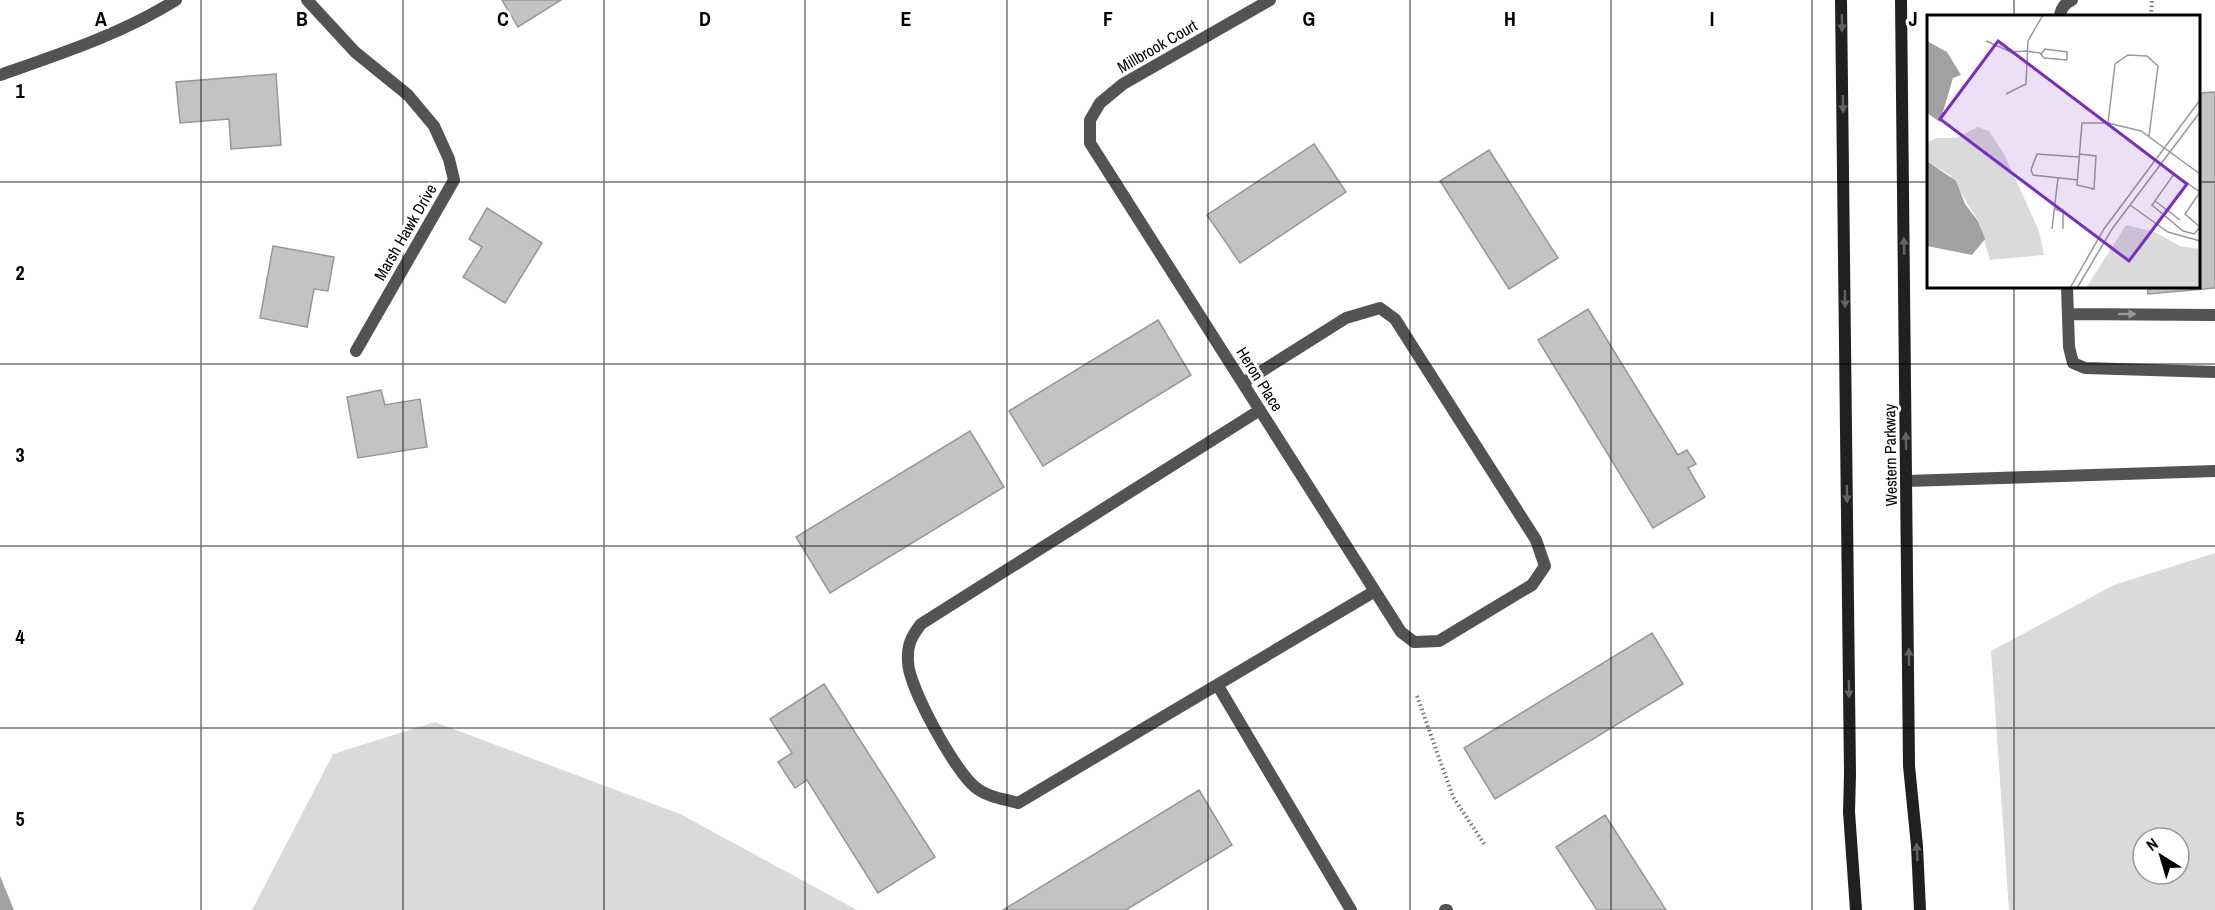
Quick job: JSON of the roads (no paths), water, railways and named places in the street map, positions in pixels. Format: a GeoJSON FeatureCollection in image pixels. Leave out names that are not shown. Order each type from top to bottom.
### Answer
{"type":"FeatureCollection","features":[{"type":"Feature","properties":{"kind":"main road"},"geometry":{"type":"LineString","coordinates":[[1841,0],[1849,812],[1856,910]]}},
{"type":"Feature","properties":{"kind":"main road","name":"Western Parkway"},"geometry":{"type":"LineString","coordinates":[[1901,0],[1909,766],[1917,846],[1920,910]]}},
{"type":"Feature","properties":{"kind":"street"},"geometry":{"type":"LineString","coordinates":[[0,75],[69,52],[155,13],[176,0]]}},
{"type":"Feature","properties":{"kind":"street","name":"Marsh Hawk Drive"},"geometry":{"type":"LineString","coordinates":[[307,0],[355,52],[408,95],[434,126],[449,159],[454,180],[356,351]]}},
{"type":"Feature","properties":{"kind":"street","name":"Millbrook Court"},"geometry":{"type":"LineString","coordinates":[[1090,143],[1090,120],[1100,104],[1123,84],[1270,0]]}},
{"type":"Feature","properties":{"kind":"street"},"geometry":{"type":"LineString","coordinates":[[2060,15],[2066,2],[2072,0]]}},
{"type":"Feature","properties":{"kind":"street","name":"Heron Place"},"geometry":{"type":"LineString","coordinates":[[1090,143],[1401,632],[1414,642],[1439,641],[1532,585],[1545,566],[1530,530],[1395,320],[1380,308],[1346,318],[1243,382]]}},
{"type":"Feature","properties":{"kind":"street"},"geometry":{"type":"LineString","coordinates":[[2067,288],[2073,363],[2085,368],[2215,372]]}},
{"type":"Feature","properties":{"kind":"street"},"geometry":{"type":"LineString","coordinates":[[2068,314],[2215,315]]}},
{"type":"Feature","properties":{"kind":"street"},"geometry":{"type":"LineString","coordinates":[[1260,410],[921,624],[910,639],[908,663],[923,709],[965,777],[976,788],[1018,803],[1375,591]]}},
{"type":"Feature","properties":{"kind":"street"},"geometry":{"type":"LineString","coordinates":[[1906,481],[2215,471]]}},
{"type":"Feature","properties":{"kind":"street"},"geometry":{"type":"LineString","coordinates":[[1218,686],[1351,910]]}}]}
